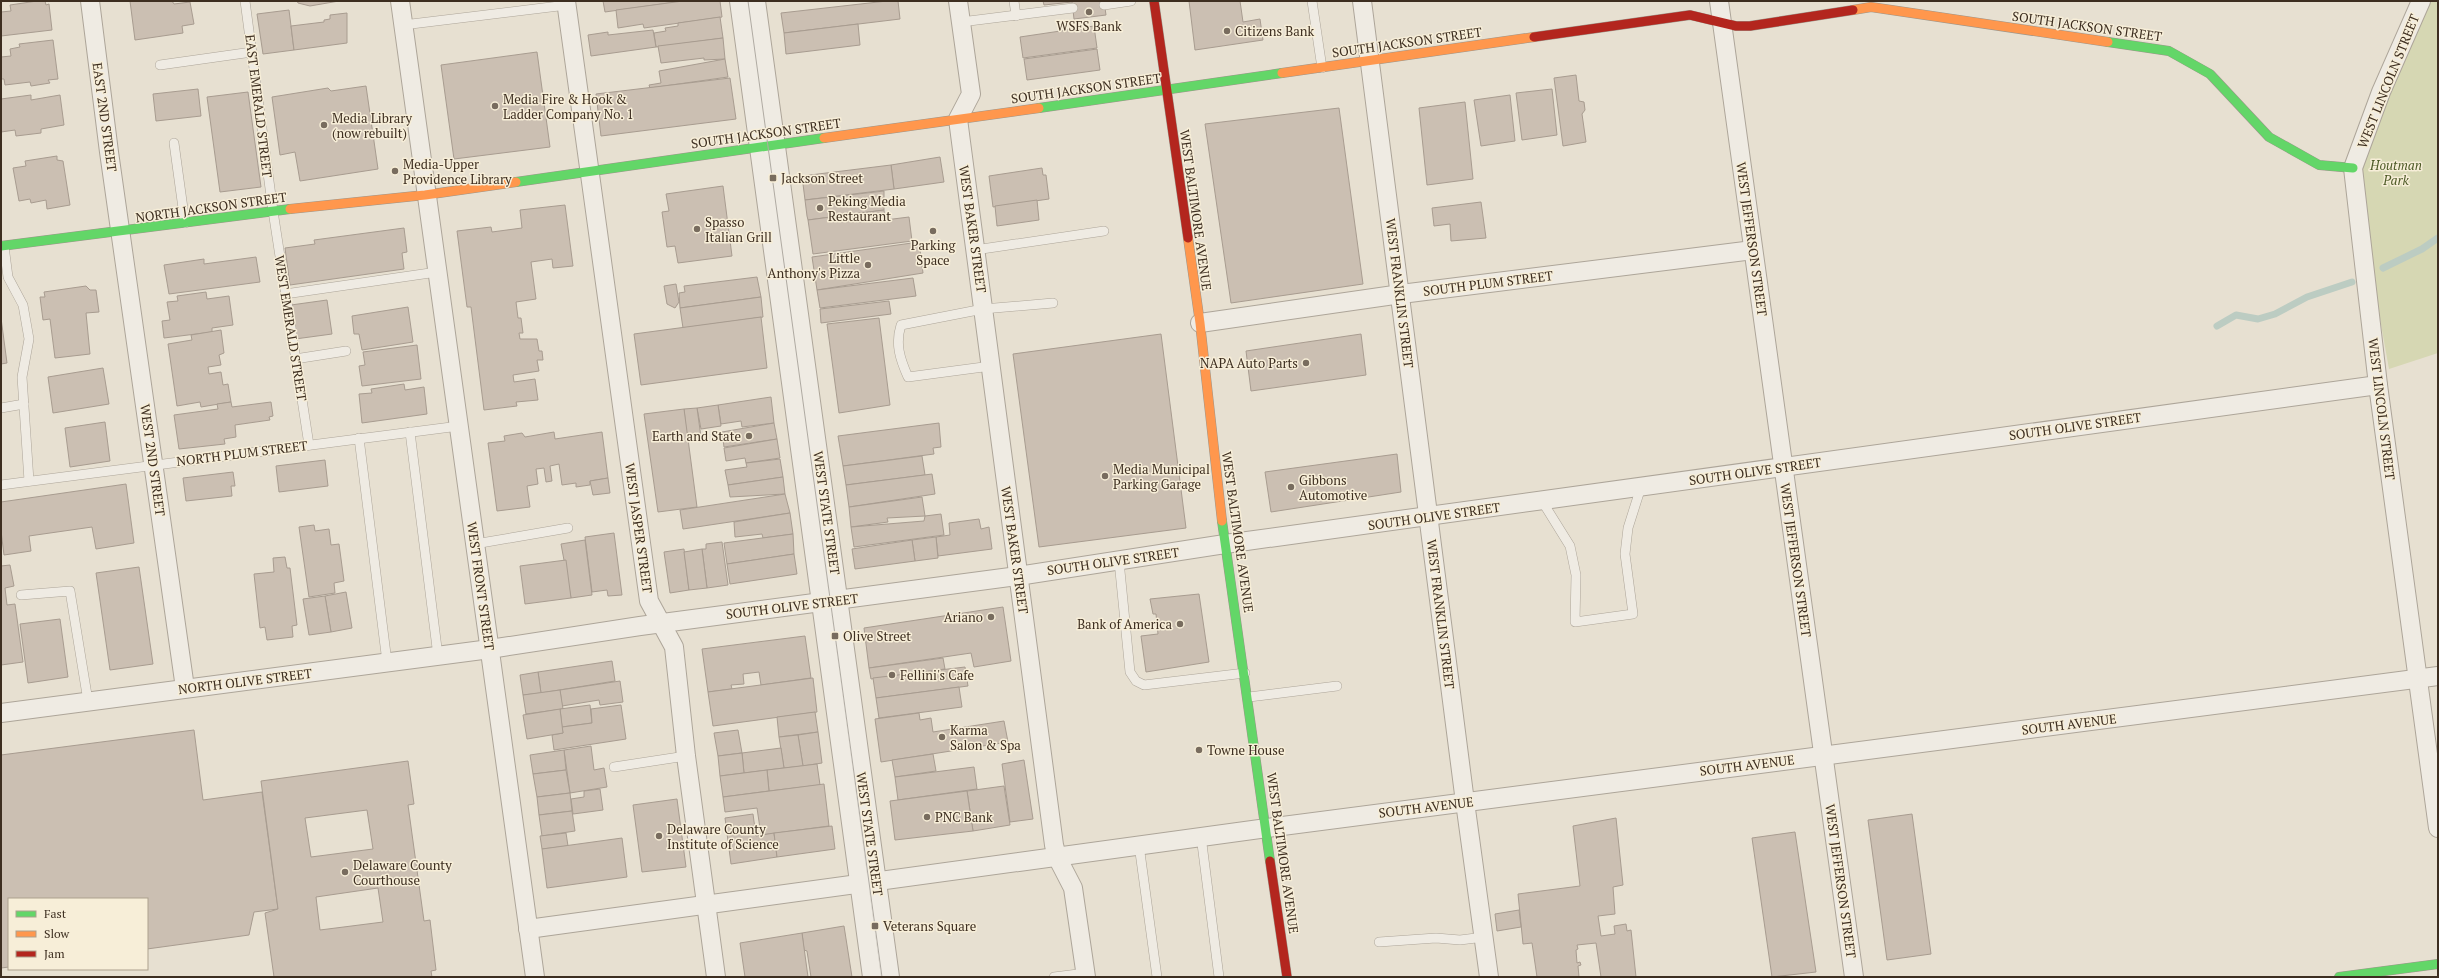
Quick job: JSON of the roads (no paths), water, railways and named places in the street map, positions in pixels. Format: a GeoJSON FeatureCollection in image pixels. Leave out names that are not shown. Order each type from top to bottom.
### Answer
{"type":"FeatureCollection","features":[{"type":"Feature","properties":{"kind":"street","name":"EAST 2ND STREET"},"geometry":{"type":"LineString","coordinates":[[90,1],[109,152],[122,232]]}},
{"type":"Feature","properties":{"kind":"street","name":"WEST FRONT STREET"},"geometry":{"type":"LineString","coordinates":[[400,1],[425,195],[459,426],[535,977]]}},
{"type":"Feature","properties":{"kind":"street"},"geometry":{"type":"LineString","coordinates":[[739,1],[768,146]]}},
{"type":"Feature","properties":{"kind":"street"},"geometry":{"type":"LineString","coordinates":[[756,1],[768,146]]}},
{"type":"Feature","properties":{"kind":"street"},"geometry":{"type":"LineString","coordinates":[[958,1],[971,94],[958,119]]}},
{"type":"Feature","properties":{"kind":"street","name":"WEST BALTIMORE AVENUE"},"geometry":{"type":"LineString","coordinates":[[1154,1],[1165,90],[1200,323],[1225,544],[1249,697],[1287,977]]}},
{"type":"Feature","properties":{"kind":"street","name":"WEST FRANKLIN STREET"},"geometry":{"type":"LineString","coordinates":[[1362,1],[1401,294],[1464,802],[1489,977]]}},
{"type":"Feature","properties":{"kind":"street","name":"WEST JEFFERSON STREET"},"geometry":{"type":"LineString","coordinates":[[1719,1],[1854,977]]}},
{"type":"Feature","properties":{"kind":"street","name":"WEST LINCOLN STREET"},"geometry":{"type":"LineString","coordinates":[[2421,1],[2381,92],[2353,168],[2378,385],[2438,828]]}},
{"type":"Feature","properties":{"kind":"street","name":"WEST JASPER STREET"},"geometry":{"type":"LineString","coordinates":[[567,3],[649,601],[674,647],[686,756],[716,977]]}},
{"type":"Feature","properties":{"kind":"street","name":"SOUTH JACKSON STREET"},"geometry":{"type":"LineString","coordinates":[[425,195],[590,170],[1690,15],[1722,24],[1750,26],[1871,7],[2169,51],[2210,74],[2269,137],[2319,165],[2353,168]]}},
{"type":"Feature","properties":{"kind":"street","name":"WEST BAKER STREET"},"geometry":{"type":"LineString","coordinates":[[958,119],[1018,576],[1057,857],[1073,888],[1086,975]]}},
{"type":"Feature","properties":{"kind":"street","name":"WEST STATE STREET"},"geometry":{"type":"LineString","coordinates":[[768,146],[868,882],[872,977]]}},
{"type":"Feature","properties":{"kind":"street","name":"NORTH JACKSON STREET"},"geometry":{"type":"LineString","coordinates":[[3,246],[122,232],[272,211],[425,195]]}},
{"type":"Feature","properties":{"kind":"street","name":"WEST 2ND STREET"},"geometry":{"type":"LineString","coordinates":[[122,232],[185,688]]}},
{"type":"Feature","properties":{"kind":"street","name":"SOUTH PLUM STREET"},"geometry":{"type":"LineString","coordinates":[[1200,323],[1401,294],[1753,250]]}},
{"type":"Feature","properties":{"kind":"street","name":"SOUTH OLIVE STREET"},"geometry":{"type":"LineString","coordinates":[[490,649],[660,623],[1018,576],[1225,544],[2378,385]]}},
{"type":"Feature","properties":{"kind":"street","name":"NORTH OLIVE STREET"},"geometry":{"type":"LineString","coordinates":[[1,713],[490,649]]}},
{"type":"Feature","properties":{"kind":"street","name":"SOUTH AVENUE"},"geometry":{"type":"LineString","coordinates":[[1057,857],[1201,836],[2438,676]]}},
{"type":"Feature","properties":{"kind":"street"},"geometry":{"type":"LineString","coordinates":[[528,929],[1057,857]]}},
{"type":"Feature","properties":{"kind":"street","name":"WEST STATE STREET"},"geometry":{"type":"LineString","coordinates":[[868,882],[890,977]]}},
{"type":"Feature","properties":{"kind":"street"},"geometry":{"type":"LineString","coordinates":[[2339,977],[2438,964]]}},
{"type":"Feature","properties":{"kind":"lane","name":"EAST EMERALD STREET"},"geometry":{"type":"LineString","coordinates":[[245,1],[272,211]]}},
{"type":"Feature","properties":{"kind":"lane"},"geometry":{"type":"LineString","coordinates":[[1014,1],[1016,16]]}},
{"type":"Feature","properties":{"kind":"lane"},"geometry":{"type":"LineString","coordinates":[[1104,5],[1131,1]]}},
{"type":"Feature","properties":{"kind":"lane"},"geometry":{"type":"LineString","coordinates":[[1312,1],[1322,68]]}},
{"type":"Feature","properties":{"kind":"lane"},"geometry":{"type":"LineString","coordinates":[[403,25],[567,3]]}},
{"type":"Feature","properties":{"kind":"lane"},"geometry":{"type":"LineString","coordinates":[[961,22],[1073,8]]}},
{"type":"Feature","properties":{"kind":"lane"},"geometry":{"type":"LineString","coordinates":[[160,65],[252,52]]}},
{"type":"Feature","properties":{"kind":"lane"},"geometry":{"type":"LineString","coordinates":[[174,143],[185,223]]}},
{"type":"Feature","properties":{"kind":"lane","name":"WEST EMERALD STREET"},"geometry":{"type":"LineString","coordinates":[[272,211],[309,444]]}},
{"type":"Feature","properties":{"kind":"lane"},"geometry":{"type":"LineString","coordinates":[[975,250],[1104,231]]}},
{"type":"Feature","properties":{"kind":"lane"},"geometry":{"type":"LineString","coordinates":[[3,246],[8,277],[23,305],[29,339],[22,377],[29,481]]}},
{"type":"Feature","properties":{"kind":"lane"},"geometry":{"type":"LineString","coordinates":[[285,294],[437,272]]}},
{"type":"Feature","properties":{"kind":"lane"},"geometry":{"type":"LineString","coordinates":[[991,366],[908,377],[899,352],[897,338],[902,325],[983,309],[1053,303]]}},
{"type":"Feature","properties":{"kind":"lane"},"geometry":{"type":"LineString","coordinates":[[295,359],[346,351]]}},
{"type":"Feature","properties":{"kind":"lane"},"geometry":{"type":"LineString","coordinates":[[1,408],[24,404]]}},
{"type":"Feature","properties":{"kind":"lane","name":"NORTH PLUM STREET"},"geometry":{"type":"LineString","coordinates":[[1,485],[309,444],[459,426]]}},
{"type":"Feature","properties":{"kind":"lane"},"geometry":{"type":"LineString","coordinates":[[410,432],[438,656]]}},
{"type":"Feature","properties":{"kind":"lane"},"geometry":{"type":"LineString","coordinates":[[360,438],[388,662]]}},
{"type":"Feature","properties":{"kind":"lane"},"geometry":{"type":"LineString","coordinates":[[1542,501],[1570,546],[1576,575],[1575,622],[1633,614],[1625,554],[1628,528],[1641,487]]}},
{"type":"Feature","properties":{"kind":"lane"},"geometry":{"type":"LineString","coordinates":[[475,544],[568,528]]}},
{"type":"Feature","properties":{"kind":"lane"},"geometry":{"type":"LineString","coordinates":[[1119,561],[1130,672],[1136,681],[1144,685],[1245,672]]}},
{"type":"Feature","properties":{"kind":"lane"},"geometry":{"type":"LineString","coordinates":[[20,595],[70,590],[88,701]]}},
{"type":"Feature","properties":{"kind":"lane"},"geometry":{"type":"LineString","coordinates":[[1249,697],[1337,686]]}},
{"type":"Feature","properties":{"kind":"lane"},"geometry":{"type":"LineString","coordinates":[[614,768],[686,756]]}},
{"type":"Feature","properties":{"kind":"lane"},"geometry":{"type":"LineString","coordinates":[[1201,836],[1219,977]]}},
{"type":"Feature","properties":{"kind":"lane"},"geometry":{"type":"LineString","coordinates":[[1139,845],[1157,977]]}},
{"type":"Feature","properties":{"kind":"lane"},"geometry":{"type":"LineString","coordinates":[[1379,942],[1436,938],[1460,940],[1484,937]]}},
{"type":"Feature","properties":{"kind":"lane"},"geometry":{"type":"LineString","coordinates":[[1054,977],[1086,975]]}},
{"type":"Feature","properties":{"kind":"waterway"},"geometry":{"type":"LineString","coordinates":[[2383,268],[2422,249],[2438,238]]}},
{"type":"Feature","properties":{"kind":"waterway"},"geometry":{"type":"LineString","coordinates":[[2217,326],[2236,315],[2258,319],[2275,314],[2307,297],[2352,282]]}},
{"type":"Feature","properties":{"kind":"tram line"},"geometry":{"type":"LineString","coordinates":[[748,1],[882,977]]}},
{"type":"Feature","properties":{"kind":"place","name":"WSFS Bank"},"geometry":{"type":"Point","coordinates":[1089,12]}},
{"type":"Feature","properties":{"kind":"place","name":"Citizens Bank"},"geometry":{"type":"Point","coordinates":[1227,31]}},
{"type":"Feature","properties":{"kind":"place","name":"Media Fire & Hook & Ladder Company No. 1"},"geometry":{"type":"Point","coordinates":[495,106]}},
{"type":"Feature","properties":{"kind":"place","name":"Media Library (now rebuilt)"},"geometry":{"type":"Point","coordinates":[324,125]}},
{"type":"Feature","properties":{"kind":"place","name":"Media-Upper Providence Library"},"geometry":{"type":"Point","coordinates":[395,171]}},
{"type":"Feature","properties":{"kind":"place","name":"Jackson Street"},"geometry":{"type":"Point","coordinates":[773,178]}},
{"type":"Feature","properties":{"kind":"place","name":"Peking Media Restaurant"},"geometry":{"type":"Point","coordinates":[820,208]}},
{"type":"Feature","properties":{"kind":"place","name":"Spasso Italian Grill"},"geometry":{"type":"Point","coordinates":[697,229]}},
{"type":"Feature","properties":{"kind":"place","name":"Parking Space"},"geometry":{"type":"Point","coordinates":[933,231]}},
{"type":"Feature","properties":{"kind":"place","name":"Little Anthony's Pizza"},"geometry":{"type":"Point","coordinates":[868,265]}},
{"type":"Feature","properties":{"kind":"place","name":"NAPA Auto Parts"},"geometry":{"type":"Point","coordinates":[1306,363]}},
{"type":"Feature","properties":{"kind":"place","name":"Earth and State"},"geometry":{"type":"Point","coordinates":[749,436]}},
{"type":"Feature","properties":{"kind":"place","name":"Media Municipal Parking Garage"},"geometry":{"type":"Point","coordinates":[1105,476]}},
{"type":"Feature","properties":{"kind":"place","name":"Gibbons Automotive"},"geometry":{"type":"Point","coordinates":[1291,487]}},
{"type":"Feature","properties":{"kind":"place","name":"Ariano"},"geometry":{"type":"Point","coordinates":[991,617]}},
{"type":"Feature","properties":{"kind":"place","name":"Bank of America"},"geometry":{"type":"Point","coordinates":[1180,624]}},
{"type":"Feature","properties":{"kind":"place","name":"Olive Street"},"geometry":{"type":"Point","coordinates":[835,636]}},
{"type":"Feature","properties":{"kind":"place","name":"Fellini's Cafe"},"geometry":{"type":"Point","coordinates":[892,675]}},
{"type":"Feature","properties":{"kind":"place","name":"Karma Salon & Spa"},"geometry":{"type":"Point","coordinates":[942,737]}},
{"type":"Feature","properties":{"kind":"place","name":"Towne House"},"geometry":{"type":"Point","coordinates":[1199,750]}},
{"type":"Feature","properties":{"kind":"place","name":"PNC Bank"},"geometry":{"type":"Point","coordinates":[927,817]}},
{"type":"Feature","properties":{"kind":"place","name":"Delaware County Institute of Science"},"geometry":{"type":"Point","coordinates":[659,836]}},
{"type":"Feature","properties":{"kind":"place","name":"Delaware County Courthouse"},"geometry":{"type":"Point","coordinates":[345,872]}},
{"type":"Feature","properties":{"kind":"place","name":"Veterans Square"},"geometry":{"type":"Point","coordinates":[875,926]}},
{"type":"Feature","properties":{"kind":"park label","name":"Houtman Park"},"geometry":{"type":"Point","coordinates":[2396,172]}}]}
